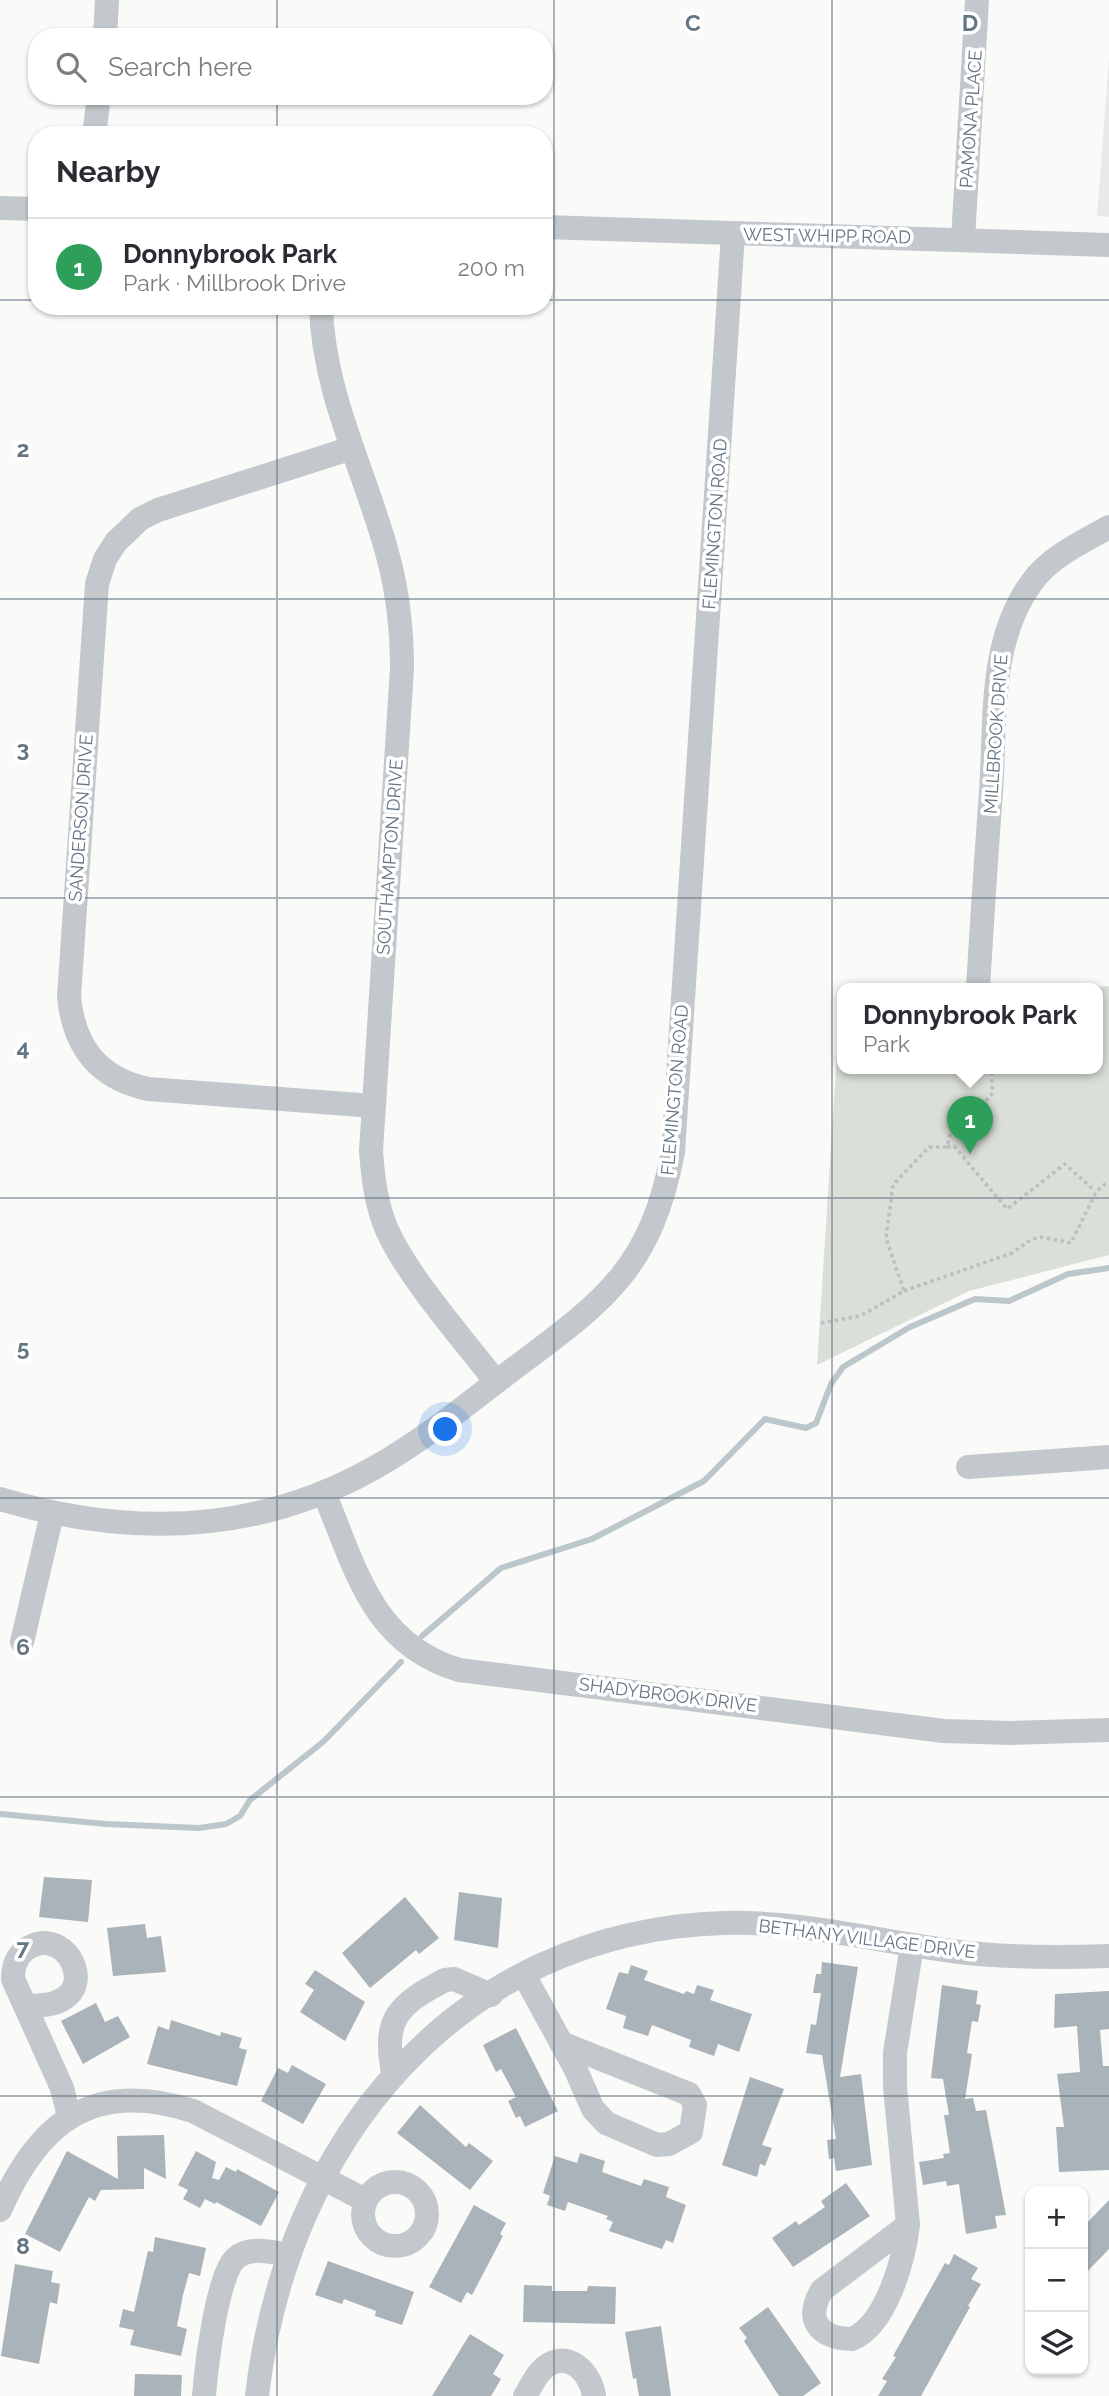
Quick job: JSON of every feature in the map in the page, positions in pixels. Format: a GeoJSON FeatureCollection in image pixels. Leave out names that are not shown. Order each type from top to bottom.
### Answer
{"type":"FeatureCollection","features":[{"type":"Feature","properties":{"kind":"street"},"geometry":{"type":"LineString","coordinates":[[105,28],[107,0]]}},
{"type":"Feature","properties":{"kind":"street","name":"PAMONA PLACE"},"geometry":{"type":"LineString","coordinates":[[964,239],[977,0]]}},
{"type":"Feature","properties":{"kind":"street"},"geometry":{"type":"LineString","coordinates":[[95,126],[98,105]]}},
{"type":"Feature","properties":{"kind":"street"},"geometry":{"type":"LineString","coordinates":[[0,208],[28,209]]}},
{"type":"Feature","properties":{"kind":"street","name":"WEST WHIPP ROAD"},"geometry":{"type":"LineString","coordinates":[[553,228],[1109,245]]}},
{"type":"Feature","properties":{"kind":"street","name":"FLEMINGTON ROAD"},"geometry":{"type":"LineString","coordinates":[[0,1499],[52,1514],[94,1521],[176,1525],[238,1517],[324,1493],[405,1449],[583,1316],[607,1294],[643,1247],[667,1185],[674,1138],[733,234]]}},
{"type":"Feature","properties":{"kind":"street","name":"SOUTHAMPTON DRIVE"},"geometry":{"type":"LineString","coordinates":[[322,315],[335,397],[388,554],[402,629],[402,681],[374,1106],[373,1179],[388,1231],[404,1259],[495,1382]]}},
{"type":"Feature","properties":{"kind":"street","name":"SANDERSON DRIVE"},"geometry":{"type":"LineString","coordinates":[[352,448],[158,510],[123,534],[106,559],[97,584],[69,997],[78,1038],[89,1055],[107,1073],[124,1084],[148,1089],[374,1106]]}},
{"type":"Feature","properties":{"kind":"street","name":"MILLBROOK DRIVE"},"geometry":{"type":"LineString","coordinates":[[978,983],[996,690],[1004,637],[1014,612],[1044,568],[1059,556],[1109,527]]}},
{"type":"Feature","properties":{"kind":"street"},"geometry":{"type":"LineString","coordinates":[[968,1466],[1109,1457]]}},
{"type":"Feature","properties":{"kind":"street","name":"SHADYBROOK DRIVE"},"geometry":{"type":"LineString","coordinates":[[324,1493],[370,1600],[383,1621],[415,1652],[460,1670],[944,1731],[1024,1733],[1109,1730]]}},
{"type":"Feature","properties":{"kind":"street"},"geometry":{"type":"LineString","coordinates":[[22,1642],[52,1514]]}},
{"type":"Feature","properties":{"kind":"street","name":"BETHANY VILLAGE DRIVE"},"geometry":{"type":"LineString","coordinates":[[257,2396],[271,2306],[321,2178],[348,2132],[393,2073],[439,2032],[524,1975],[609,1941],[697,1925],[727,1923],[801,1927],[912,1945],[1000,1955],[1109,1956]]}},
{"type":"Feature","properties":{"kind":"street"},"geometry":{"type":"LineString","coordinates":[[908,2225],[822,2290],[814,2304],[813,2315],[817,2325],[827,2335],[852,2339],[871,2328],[901,2264],[908,2225],[895,2086],[895,2053],[912,1945]]}},
{"type":"Feature","properties":{"kind":"street"},"geometry":{"type":"LineString","coordinates":[[524,1975],[593,2109],[606,2123],[657,2145],[669,2144],[691,2132],[695,2105],[690,2094],[561,2043]]}},
{"type":"Feature","properties":{"kind":"street"},"geometry":{"type":"LineString","coordinates":[[393,2073],[388,2034],[396,2015],[444,1980],[454,1979],[491,1995]]}},
{"type":"Feature","properties":{"kind":"street"},"geometry":{"type":"LineString","coordinates":[[27,2005],[62,2088],[69,2116]]}},
{"type":"Feature","properties":{"kind":"street"},"geometry":{"type":"LineString","coordinates":[[0,2210],[43,2137],[69,2116],[102,2104],[133,2102],[176,2106],[215,2121],[365,2200]]}},
{"type":"Feature","properties":{"kind":"street"},"geometry":{"type":"LineString","coordinates":[[204,2396],[206,2365],[225,2273],[235,2258],[253,2250],[289,2255]]}},
{"type":"Feature","properties":{"kind":"street"},"geometry":{"type":"LineString","coordinates":[[525,2396],[540,2372],[559,2361],[583,2368],[590,2376],[594,2396]]}},
{"type":"Feature","properties":{"kind":"path"},"geometry":{"type":"LineString","coordinates":[[947,1147],[952,1127],[962,1127],[993,1093],[991,1074]]}},
{"type":"Feature","properties":{"kind":"path"},"geometry":{"type":"LineString","coordinates":[[904,1291],[886,1238],[893,1185],[929,1147],[954,1146],[1007,1209],[1065,1164],[1096,1192]]}},
{"type":"Feature","properties":{"kind":"path"},"geometry":{"type":"LineString","coordinates":[[821,1323],[860,1316],[904,1291],[1012,1253],[1032,1239],[1042,1237],[1071,1242],[1096,1192],[1105,1184],[1109,1185]]}},
{"type":"Feature","properties":{"kind":"shaded area"},"geometry":{"type":"Polygon","coordinates":[[[1109,59],[1109,217],[1097,216],[1109,59]]]}},
{"type":"Feature","properties":{"kind":"shaded area"},"geometry":{"type":"Polygon","coordinates":[[[1103,986],[1109,986],[1109,1255],[969,1291],[817,1365],[837,1053],[837,1074],[1103,1074],[1103,986]]]}},
{"type":"Feature","properties":{"kind":"building"},"geometry":{"type":"Polygon","coordinates":[[[44,1877],[92,1880],[88,1922],[39,1917],[44,1877]]]}},
{"type":"Feature","properties":{"kind":"building"},"geometry":{"type":"Polygon","coordinates":[[[459,1892],[502,1898],[498,1948],[454,1940],[459,1892]]]}},
{"type":"Feature","properties":{"kind":"building"},"geometry":{"type":"Polygon","coordinates":[[[405,1897],[439,1938],[419,1954],[416,1950],[370,1988],[342,1953],[405,1897]]]}},
{"type":"Feature","properties":{"kind":"building"},"geometry":{"type":"Polygon","coordinates":[[[145,1924],[147,1938],[161,1936],[166,1972],[113,1976],[107,1928],[145,1924]]]}},
{"type":"Feature","properties":{"kind":"building"},"geometry":{"type":"Polygon","coordinates":[[[822,1962],[858,1967],[840,2077],[861,2074],[872,2165],[836,2171],[834,2158],[829,2159],[827,2140],[836,2139],[822,2055],[806,2053],[811,2024],[816,2025],[821,1993],[813,1993],[816,1974],[821,1974],[822,1962]]]}},
{"type":"Feature","properties":{"kind":"building"},"geometry":{"type":"Polygon","coordinates":[[[631,1965],[648,1971],[644,1980],[684,1994],[686,1991],[694,1994],[697,1985],[714,1990],[710,2000],[752,2014],[739,2052],[718,2044],[714,2056],[689,2047],[691,2040],[652,2025],[648,2036],[623,2028],[626,2016],[606,2009],[619,1972],[628,1974],[631,1965]]]}},
{"type":"Feature","properties":{"kind":"building"},"geometry":{"type":"Polygon","coordinates":[[[315,1970],[365,2002],[345,2041],[300,2012],[314,1990],[305,1984],[315,1970]]]}},
{"type":"Feature","properties":{"kind":"building"},"geometry":{"type":"Polygon","coordinates":[[[942,1985],[978,1991],[976,2004],[981,2005],[978,2022],[972,2021],[967,2053],[972,2054],[965,2099],[973,2098],[976,2111],[986,2110],[1006,2215],[995,2216],[997,2228],[966,2234],[959,2184],[947,2186],[946,2181],[923,2185],[919,2162],[944,2158],[943,2154],[950,2153],[944,2115],[949,2115],[943,2079],[931,2078],[942,1985]]]}},
{"type":"Feature","properties":{"kind":"building"},"geometry":{"type":"Polygon","coordinates":[[[1109,1991],[1109,2029],[1100,2030],[1103,2066],[1109,2066],[1109,2170],[1059,2172],[1056,2127],[1064,2127],[1057,2074],[1080,2072],[1077,2026],[1054,2028],[1055,1994],[1109,1991]]]}},
{"type":"Feature","properties":{"kind":"building"},"geometry":{"type":"Polygon","coordinates":[[[96,2003],[105,2022],[118,2016],[130,2037],[83,2064],[61,2021],[96,2003]]]}},
{"type":"Feature","properties":{"kind":"building"},"geometry":{"type":"Polygon","coordinates":[[[171,2020],[220,2036],[221,2032],[242,2038],[239,2048],[247,2050],[237,2086],[147,2064],[158,2026],[169,2030],[171,2020]]]}},
{"type":"Feature","properties":{"kind":"building"},"geometry":{"type":"Polygon","coordinates":[[[516,2028],[558,2111],[525,2127],[520,2116],[516,2118],[508,2101],[516,2097],[501,2069],[496,2072],[483,2045],[516,2028]]]}},
{"type":"Feature","properties":{"kind":"building"},"geometry":{"type":"Polygon","coordinates":[[[292,2065],[326,2084],[303,2124],[261,2101],[278,2068],[288,2073],[292,2065]]]}},
{"type":"Feature","properties":{"kind":"building"},"geometry":{"type":"Polygon","coordinates":[[[750,2077],[784,2089],[762,2145],[772,2148],[765,2166],[760,2164],[757,2177],[722,2165],[750,2077]]]}},
{"type":"Feature","properties":{"kind":"building"},"geometry":{"type":"Polygon","coordinates":[[[420,2105],[466,2147],[469,2143],[493,2161],[470,2190],[397,2133],[420,2105]]]}},
{"type":"Feature","properties":{"kind":"building"},"geometry":{"type":"Polygon","coordinates":[[[164,2135],[166,2179],[144,2168],[144,2189],[101,2190],[95,2201],[89,2197],[60,2252],[25,2234],[67,2151],[118,2179],[117,2136],[164,2135]]]}},
{"type":"Feature","properties":{"kind":"building"},"geometry":{"type":"Polygon","coordinates":[[[196,2151],[216,2162],[212,2178],[219,2180],[226,2167],[236,2172],[237,2169],[279,2192],[261,2226],[216,2202],[215,2204],[205,2199],[200,2208],[183,2199],[188,2190],[178,2185],[196,2151]]]}},
{"type":"Feature","properties":{"kind":"building"},"geometry":{"type":"Polygon","coordinates":[[[580,2153],[605,2161],[602,2172],[641,2186],[644,2179],[669,2187],[666,2197],[686,2205],[673,2243],[666,2240],[662,2249],[609,2231],[613,2222],[606,2219],[608,2216],[568,2202],[565,2211],[547,2205],[550,2196],[543,2193],[555,2156],[577,2163],[580,2153]]]}},
{"type":"Feature","properties":{"kind":"building"},"geometry":{"type":"Polygon","coordinates":[[[846,2183],[870,2216],[793,2267],[772,2238],[796,2221],[799,2225],[825,2207],[821,2201],[846,2183]]]}},
{"type":"Feature","properties":{"kind":"building"},"geometry":{"type":"Polygon","coordinates":[[[1109,2200],[1109,2249],[1088,2271],[1088,2249],[1088,2222],[1109,2200]]]}},
{"type":"Feature","properties":{"kind":"building"},"geometry":{"type":"Polygon","coordinates":[[[474,2205],[506,2223],[500,2234],[503,2236],[472,2295],[467,2292],[461,2303],[429,2287],[474,2205]]]}},
{"type":"Feature","properties":{"kind":"building"},"geometry":{"type":"Polygon","coordinates":[[[155,2237],[206,2248],[200,2276],[189,2273],[183,2295],[177,2326],[187,2329],[181,2356],[130,2345],[134,2330],[119,2327],[123,2309],[134,2312],[148,2251],[153,2252],[155,2237]]]}},
{"type":"Feature","properties":{"kind":"building"},"geometry":{"type":"Polygon","coordinates":[[[954,2254],[978,2268],[971,2279],[981,2284],[968,2306],[970,2307],[921,2396],[878,2396],[887,2381],[882,2379],[896,2357],[893,2356],[945,2263],[949,2265],[954,2254]]]}},
{"type":"Feature","properties":{"kind":"building"},"geometry":{"type":"Polygon","coordinates":[[[328,2261],[414,2292],[402,2325],[375,2316],[376,2311],[344,2299],[342,2304],[315,2295],[328,2261]]]}},
{"type":"Feature","properties":{"kind":"building"},"geometry":{"type":"Polygon","coordinates":[[[15,2264],[53,2271],[51,2282],[60,2284],[57,2304],[50,2302],[39,2364],[1,2356],[15,2264]]]}},
{"type":"Feature","properties":{"kind":"building"},"geometry":{"type":"Polygon","coordinates":[[[524,2285],[552,2286],[552,2291],[587,2291],[588,2286],[616,2287],[615,2324],[523,2322],[524,2285]]]}},
{"type":"Feature","properties":{"kind":"building"},"geometry":{"type":"Polygon","coordinates":[[[768,2307],[821,2383],[803,2396],[779,2396],[744,2341],[747,2338],[739,2328],[768,2307]]]}},
{"type":"Feature","properties":{"kind":"building"},"geometry":{"type":"Polygon","coordinates":[[[661,2326],[671,2396],[639,2396],[636,2378],[633,2379],[625,2332],[661,2326]]]}},
{"type":"Feature","properties":{"kind":"building"},"geometry":{"type":"Polygon","coordinates":[[[470,2334],[504,2355],[493,2374],[501,2379],[491,2396],[432,2396],[470,2334]]]}},
{"type":"Feature","properties":{"kind":"building"},"geometry":{"type":"Polygon","coordinates":[[[135,2374],[182,2375],[181,2396],[134,2396],[135,2374]]]}},
{"type":"Feature","properties":{"kind":"waterway"},"geometry":{"type":"LineString","coordinates":[[422,1636],[501,1568],[592,1539],[704,1481],[765,1419],[806,1428],[816,1423],[831,1384],[843,1367],[910,1327],[975,1299],[1009,1301],[1068,1274],[1109,1268]]}},
{"type":"Feature","properties":{"kind":"waterway"},"geometry":{"type":"LineString","coordinates":[[0,1814],[106,1824],[199,1828],[226,1824],[240,1816],[250,1800],[323,1742],[401,1662]]}},
{"type":"Feature","properties":{"kind":"place","name":"Donnybrook Park"},"geometry":{"type":"Point","coordinates":[970,1154]}}]}
